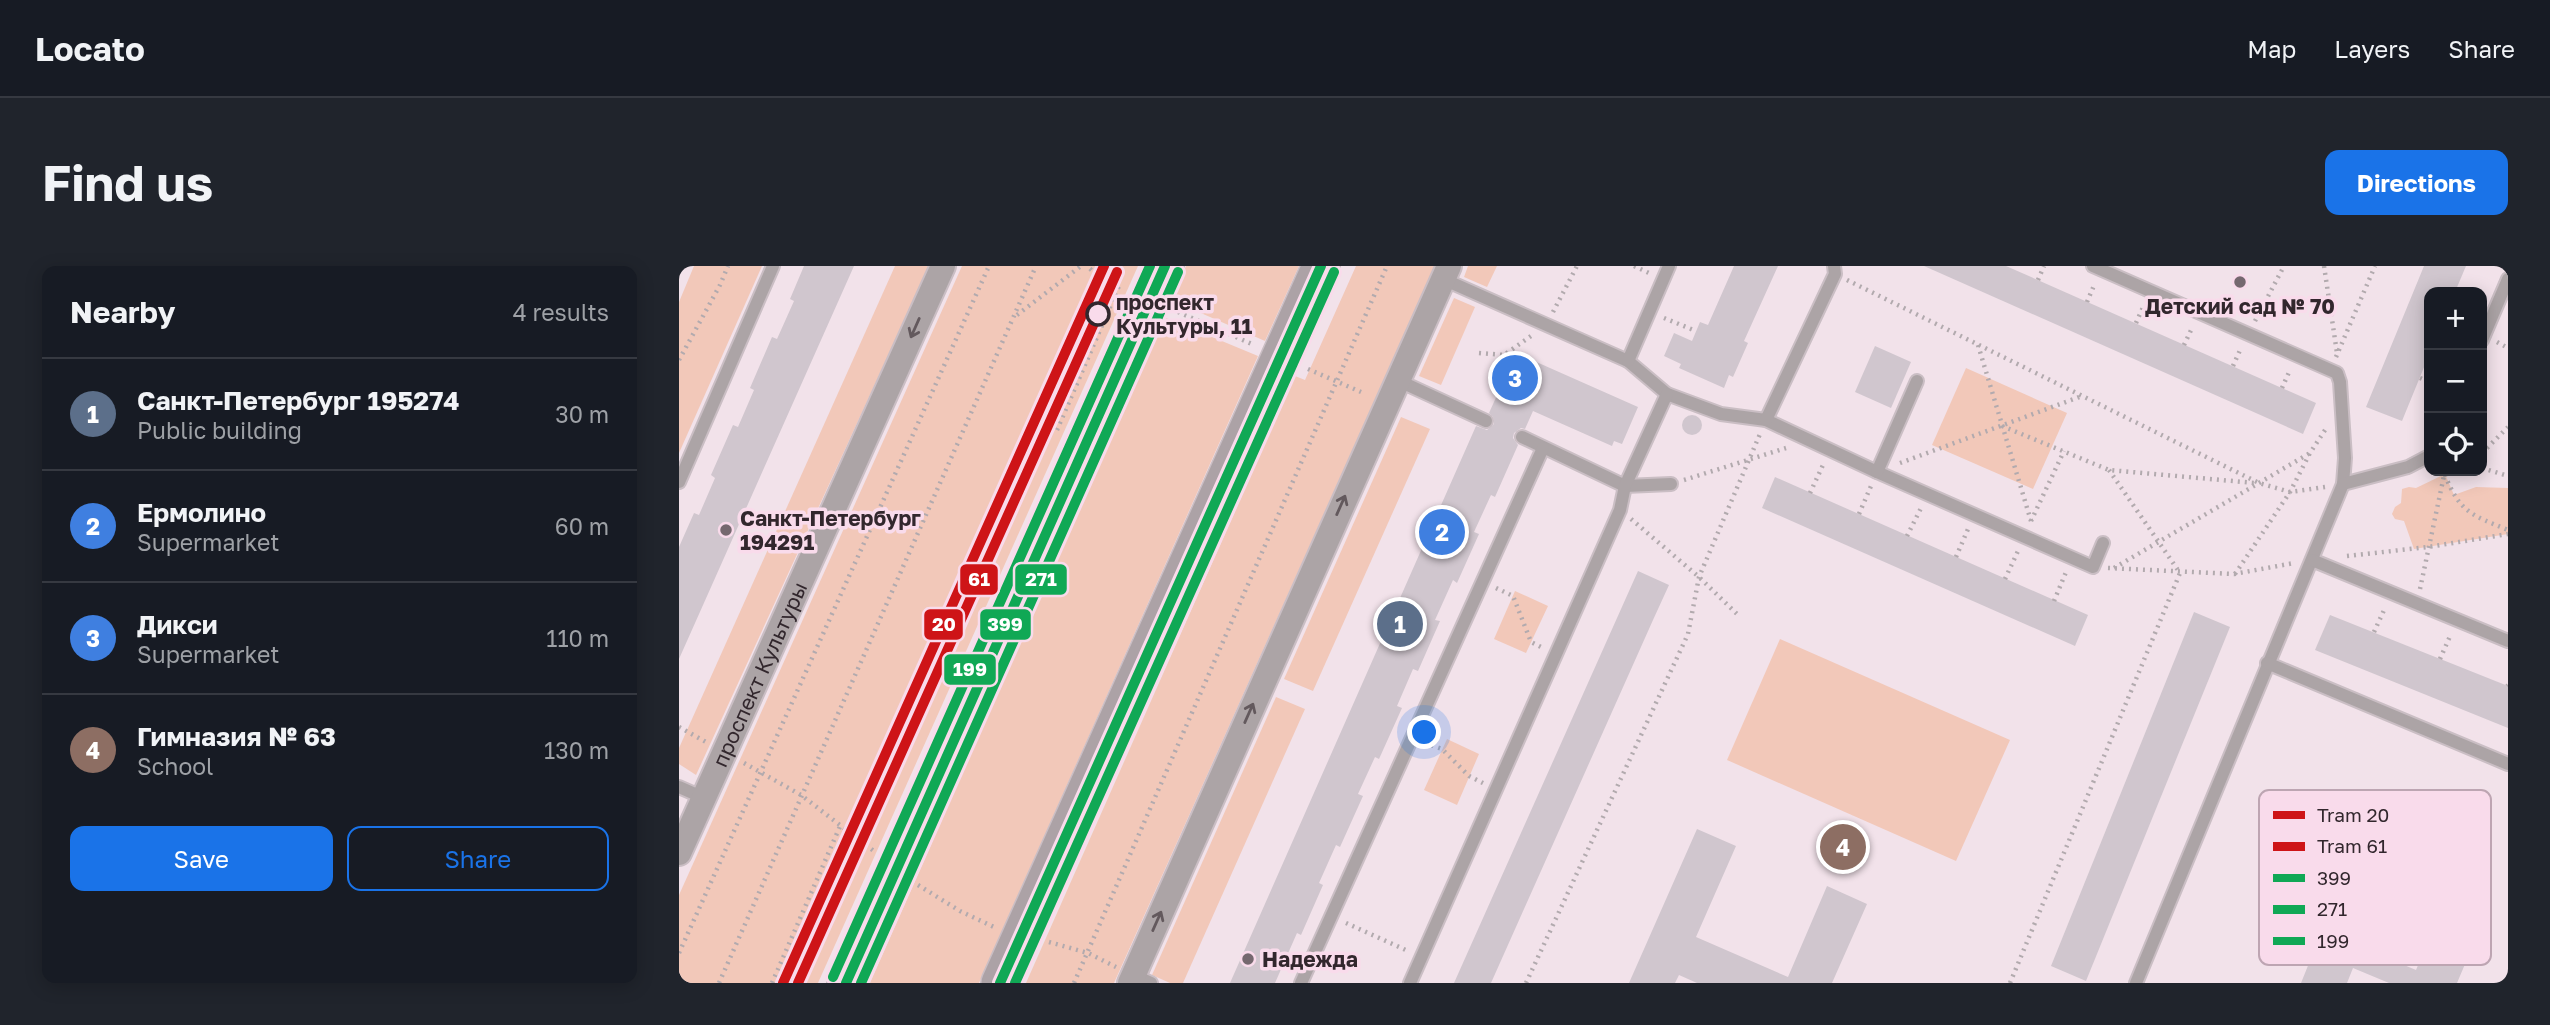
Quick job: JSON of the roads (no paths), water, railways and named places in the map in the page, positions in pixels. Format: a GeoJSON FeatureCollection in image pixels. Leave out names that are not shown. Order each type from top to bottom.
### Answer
{"type":"FeatureCollection","features":[{"type":"Feature","properties":{"kind":"main road"},"geometry":{"type":"LineString","coordinates":[[846,983],[1165,266]]}},
{"type":"Feature","properties":{"kind":"main road"},"geometry":{"type":"LineString","coordinates":[[1000,983],[1321,266]]}},
{"type":"Feature","properties":{"kind":"street","name":"проспект Культуры"},"geometry":{"type":"LineString","coordinates":[[679,853],[943,266]]}},
{"type":"Feature","properties":{"kind":"street"},"geometry":{"type":"LineString","coordinates":[[1138,980],[1446,272]]}},
{"type":"Feature","properties":{"kind":"lane"},"geometry":{"type":"LineString","coordinates":[[679,482],[773,266]]}},
{"type":"Feature","properties":{"kind":"lane"},"geometry":{"type":"LineString","coordinates":[[1628,361],[1669,266]]}},
{"type":"Feature","properties":{"kind":"lane"},"geometry":{"type":"LineString","coordinates":[[2093,266],[2337,373],[2342,407],[2345,458],[2343,484],[2136,983]]}},
{"type":"Feature","properties":{"kind":"lane"},"geometry":{"type":"LineString","coordinates":[[1766,420],[1834,270]]}},
{"type":"Feature","properties":{"kind":"lane"},"geometry":{"type":"LineString","coordinates":[[1446,272],[1628,361],[1667,394],[1721,414],[1766,420],[2093,567],[2103,543]]}},
{"type":"Feature","properties":{"kind":"lane"},"geometry":{"type":"LineString","coordinates":[[2487,328],[2508,279]]}},
{"type":"Feature","properties":{"kind":"lane"},"geometry":{"type":"LineString","coordinates":[[1397,380],[1486,421]]}},
{"type":"Feature","properties":{"kind":"lane"},"geometry":{"type":"LineString","coordinates":[[1877,472],[1917,381]]}},
{"type":"Feature","properties":{"kind":"lane"},"geometry":{"type":"LineString","coordinates":[[1410,983],[1557,656],[1620,510],[1625,486],[1667,394]]}},
{"type":"Feature","properties":{"kind":"lane"},"geometry":{"type":"LineString","coordinates":[[1522,438],[1625,486],[1671,484]]}},
{"type":"Feature","properties":{"kind":"lane"},"geometry":{"type":"LineString","coordinates":[[1301,983],[1543,447]]}},
{"type":"Feature","properties":{"kind":"lane"},"geometry":{"type":"LineString","coordinates":[[2343,484],[2408,467],[2424,459]]}},
{"type":"Feature","properties":{"kind":"lane"},"geometry":{"type":"LineString","coordinates":[[2312,560],[2508,641]]}},
{"type":"Feature","properties":{"kind":"lane"},"geometry":{"type":"LineString","coordinates":[[2267,663],[2508,764]]}},
{"type":"Feature","properties":{"kind":"lane"},"geometry":{"type":"LineString","coordinates":[[679,787],[704,798]]}},
{"type":"Feature","properties":{"kind":"tram line","name":"20"},"geometry":{"type":"LineString","coordinates":[[783,983],[1104,266]]}},
{"type":"Feature","properties":{"kind":"tram line","name":"61"},"geometry":{"type":"LineString","coordinates":[[798,983],[1117,272]]}},
{"type":"Feature","properties":{"kind":"place","name":"Детский сад № 70"},"geometry":{"type":"Point","coordinates":[2240,282]}},
{"type":"Feature","properties":{"kind":"place","name":"проспект Культуры, 11"},"geometry":{"type":"Point","coordinates":[1098,314]}},
{"type":"Feature","properties":{"kind":"place","name":"Дикси"},"geometry":{"type":"Point","coordinates":[1515,378]}},
{"type":"Feature","properties":{"kind":"place","name":"Санкт-Петербург 194291"},"geometry":{"type":"Point","coordinates":[726,530]}},
{"type":"Feature","properties":{"kind":"place","name":"Ермолино"},"geometry":{"type":"Point","coordinates":[1442,532]}},
{"type":"Feature","properties":{"kind":"place","name":"Санкт-Петербург 195274"},"geometry":{"type":"Point","coordinates":[1400,624]}},
{"type":"Feature","properties":{"kind":"place","name":"Гимназия № 63"},"geometry":{"type":"Point","coordinates":[1843,847]}},
{"type":"Feature","properties":{"kind":"place","name":"Надежда"},"geometry":{"type":"Point","coordinates":[1248,959]}}]}
